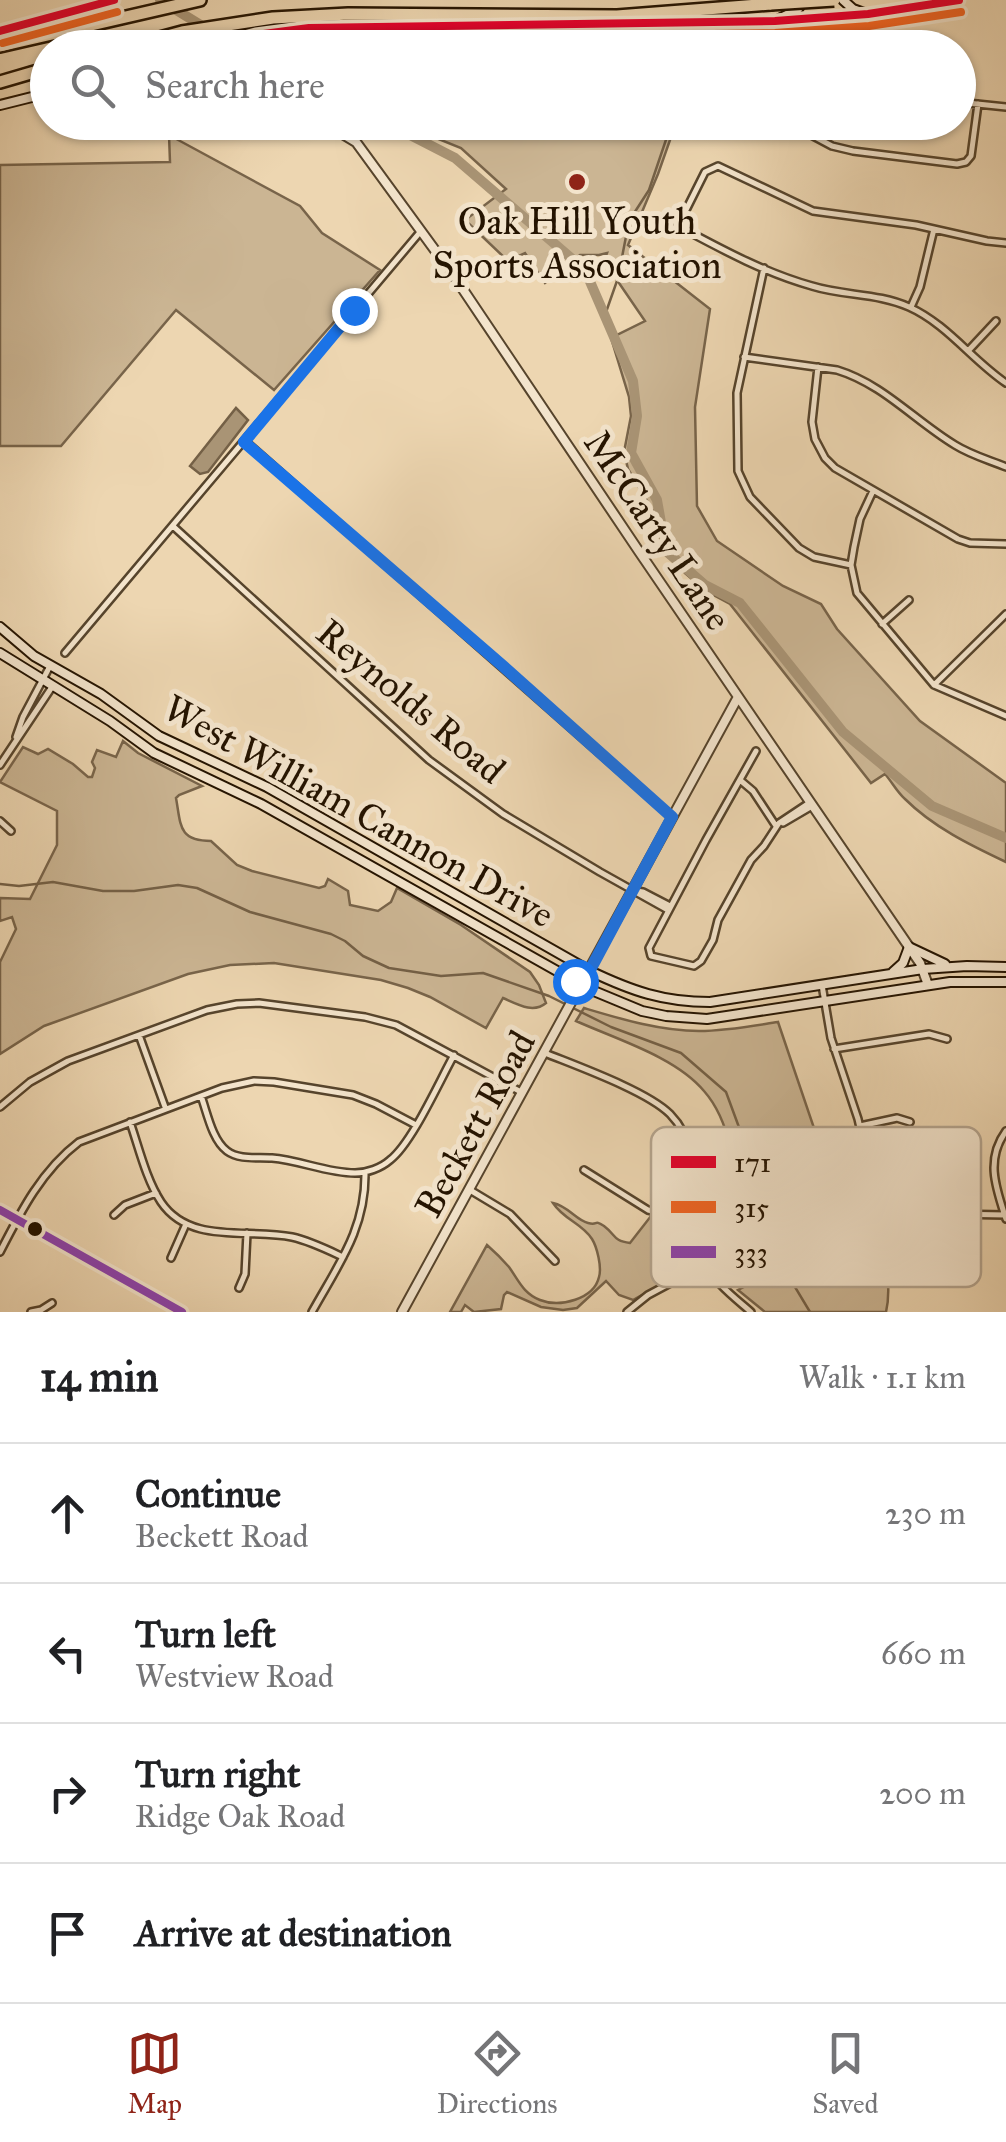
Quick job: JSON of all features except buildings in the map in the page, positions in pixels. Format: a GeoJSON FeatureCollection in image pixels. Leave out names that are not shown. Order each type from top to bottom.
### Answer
{"type":"FeatureCollection","features":[{"type":"Feature","properties":{"kind":"highway"},"geometry":{"type":"LineString","coordinates":[[70,30],[200,0]]}},
{"type":"Feature","properties":{"kind":"highway"},"geometry":{"type":"LineString","coordinates":[[194,30],[247,21],[348,14],[617,16],[834,0]]}},
{"type":"Feature","properties":{"kind":"highway"},"geometry":{"type":"LineString","coordinates":[[229,30],[247,21]]}},
{"type":"Feature","properties":{"kind":"highway"},"geometry":{"type":"LineString","coordinates":[[0,46],[30,39]]}},
{"type":"Feature","properties":{"kind":"highway"},"geometry":{"type":"LineString","coordinates":[[0,82],[30,73]]}},
{"type":"Feature","properties":{"kind":"main road"},"geometry":{"type":"LineString","coordinates":[[0,32],[114,0]]}},
{"type":"Feature","properties":{"kind":"main road"},"geometry":{"type":"LineString","coordinates":[[775,21],[798,10],[804,0]]}},
{"type":"Feature","properties":{"kind":"main road"},"geometry":{"type":"LineString","coordinates":[[823,0],[824,18]]}},
{"type":"Feature","properties":{"kind":"main road"},"geometry":{"type":"LineString","coordinates":[[844,0],[852,9],[868,14]]}},
{"type":"Feature","properties":{"kind":"main road"},"geometry":{"type":"LineString","coordinates":[[294,30],[775,21],[868,14],[959,0]]}},
{"type":"Feature","properties":{"kind":"main road"},"geometry":{"type":"LineString","coordinates":[[0,105],[30,97]]}},
{"type":"Feature","properties":{"kind":"main road","name":"McCarty Lane"},"geometry":{"type":"LineString","coordinates":[[353,140],[513,363],[909,947],[928,985]]}},
{"type":"Feature","properties":{"kind":"main road","name":"West William Cannon Drive"},"geometry":{"type":"LineString","coordinates":[[0,628],[34,656],[101,694],[159,736],[267,788],[631,990],[693,1002],[726,1000],[923,969],[1006,967]]}},
{"type":"Feature","properties":{"kind":"main road","name":"West William Cannon Drive"},"geometry":{"type":"LineString","coordinates":[[0,653],[110,720],[154,753],[262,804],[582,985],[642,1011],[685,1018],[725,1017],[928,985],[1006,982]]}},
{"type":"Feature","properties":{"kind":"main road","name":"Beckett Road"},"geometry":{"type":"LineString","coordinates":[[402,1312],[738,697]]}},
{"type":"Feature","properties":{"kind":"main road"},"geometry":{"type":"LineString","coordinates":[[888,976],[900,967],[909,947],[949,966]]}},
{"type":"Feature","properties":{"kind":"main road"},"geometry":{"type":"LineString","coordinates":[[0,1210],[182,1312]]}},
{"type":"Feature","properties":{"kind":"street"},"geometry":{"type":"LineString","coordinates":[[824,18],[825,30]]}},
{"type":"Feature","properties":{"kind":"street"},"geometry":{"type":"LineString","coordinates":[[976,119],[978,104],[1006,107]]}},
{"type":"Feature","properties":{"kind":"street"},"geometry":{"type":"LineString","coordinates":[[821,140],[843,149],[957,164],[971,156],[973,140]]}},
{"type":"Feature","properties":{"kind":"street"},"geometry":{"type":"LineString","coordinates":[[1006,243],[822,213],[718,166],[705,172],[678,226],[764,268],[812,286],[882,298],[911,308],[940,326],[1006,383]]}},
{"type":"Feature","properties":{"kind":"street"},"geometry":{"type":"LineString","coordinates":[[911,308],[934,229]]}},
{"type":"Feature","properties":{"kind":"street"},"geometry":{"type":"LineString","coordinates":[[65,654],[421,231]]}},
{"type":"Feature","properties":{"kind":"street"},"geometry":{"type":"LineString","coordinates":[[764,268],[737,393],[738,471],[757,505],[806,553],[851,565]]}},
{"type":"Feature","properties":{"kind":"street"},"geometry":{"type":"LineString","coordinates":[[968,351],[996,320]]}},
{"type":"Feature","properties":{"kind":"street"},"geometry":{"type":"LineString","coordinates":[[744,357],[837,370],[861,378],[956,446],[1006,467]]}},
{"type":"Feature","properties":{"kind":"street"},"geometry":{"type":"LineString","coordinates":[[818,367],[812,422],[818,447],[834,468],[965,542],[1006,544]]}},
{"type":"Feature","properties":{"kind":"street"},"geometry":{"type":"LineString","coordinates":[[244,442],[672,817]]}},
{"type":"Feature","properties":{"kind":"street"},"geometry":{"type":"LineString","coordinates":[[873,491],[857,528],[851,565],[856,592],[934,684],[1006,716]]}},
{"type":"Feature","properties":{"kind":"street","name":"Reynolds Road"},"geometry":{"type":"LineString","coordinates":[[174,527],[429,760],[503,814],[632,891],[669,908]]}},
{"type":"Feature","properties":{"kind":"street"},"geometry":{"type":"LineString","coordinates":[[882,624],[909,600]]}},
{"type":"Feature","properties":{"kind":"street"},"geometry":{"type":"LineString","coordinates":[[934,684],[1006,614]]}},
{"type":"Feature","properties":{"kind":"street"},"geometry":{"type":"LineString","coordinates":[[14,744],[50,666]]}},
{"type":"Feature","properties":{"kind":"street"},"geometry":{"type":"LineString","coordinates":[[0,765],[52,686]]}},
{"type":"Feature","properties":{"kind":"street"},"geometry":{"type":"LineString","coordinates":[[756,751],[669,908],[649,948],[651,956],[696,965],[701,961],[751,860],[776,826],[811,804]]}},
{"type":"Feature","properties":{"kind":"street"},"geometry":{"type":"LineString","coordinates":[[740,780],[753,791],[776,826]]}},
{"type":"Feature","properties":{"kind":"street"},"geometry":{"type":"LineString","coordinates":[[0,822],[11,831]]}},
{"type":"Feature","properties":{"kind":"street"},"geometry":{"type":"LineString","coordinates":[[822,985],[834,1049],[860,1126],[897,1118],[910,1122]]}},
{"type":"Feature","properties":{"kind":"street"},"geometry":{"type":"LineString","coordinates":[[0,1107],[49,1070],[139,1035],[217,1008],[270,1003],[375,1019],[406,1030],[524,1093]]}},
{"type":"Feature","properties":{"kind":"street"},"geometry":{"type":"LineString","coordinates":[[834,1049],[929,1034],[947,1040]]}},
{"type":"Feature","properties":{"kind":"street"},"geometry":{"type":"LineString","coordinates":[[139,1035],[165,1108]]}},
{"type":"Feature","properties":{"kind":"street"},"geometry":{"type":"LineString","coordinates":[[546,1053],[651,1100],[669,1113],[679,1127]]}},
{"type":"Feature","properties":{"kind":"street"},"geometry":{"type":"LineString","coordinates":[[201,1096],[216,1137],[230,1154],[302,1162],[348,1173],[365,1172],[393,1158],[454,1055]]}},
{"type":"Feature","properties":{"kind":"street"},"geometry":{"type":"LineString","coordinates":[[0,1252],[41,1179],[79,1142],[234,1084],[274,1082],[353,1095],[416,1124]]}},
{"type":"Feature","properties":{"kind":"street"},"geometry":{"type":"LineString","coordinates":[[130,1122],[156,1193],[166,1208],[186,1224],[212,1232],[293,1238],[343,1257]]}},
{"type":"Feature","properties":{"kind":"street"},"geometry":{"type":"LineString","coordinates":[[1005,1217],[992,1165],[996,1147],[1006,1131]]}},
{"type":"Feature","properties":{"kind":"street"},"geometry":{"type":"LineString","coordinates":[[584,1170],[651,1211]]}},
{"type":"Feature","properties":{"kind":"street"},"geometry":{"type":"LineString","coordinates":[[312,1312],[361,1216],[365,1172]]}},
{"type":"Feature","properties":{"kind":"street"},"geometry":{"type":"LineString","coordinates":[[470,1190],[510,1214],[556,1261]]}},
{"type":"Feature","properties":{"kind":"street"},"geometry":{"type":"LineString","coordinates":[[114,1215],[125,1205],[156,1193]]}},
{"type":"Feature","properties":{"kind":"street"},"geometry":{"type":"LineString","coordinates":[[171,1258],[186,1224]]}},
{"type":"Feature","properties":{"kind":"street"},"geometry":{"type":"LineString","coordinates":[[239,1288],[245,1274],[247,1234]]}},
{"type":"Feature","properties":{"kind":"street"},"geometry":{"type":"LineString","coordinates":[[627,1312],[663,1287]]}},
{"type":"Feature","properties":{"kind":"street"},"geometry":{"type":"LineString","coordinates":[[722,1287],[751,1312]]}},
{"type":"Feature","properties":{"kind":"street"},"geometry":{"type":"LineString","coordinates":[[31,1312],[52,1303]]}},
{"type":"Feature","properties":{"kind":"shaded area"},"geometry":{"type":"Polygon","coordinates":[[[169,140],[178,140],[300,206],[322,233],[380,270],[274,390],[176,310],[61,446],[0,446],[0,165],[170,162],[169,140]]]}},
{"type":"Feature","properties":{"kind":"shaded area"},"geometry":{"type":"Polygon","coordinates":[[[441,140],[670,140],[628,245],[710,309],[695,407],[697,506],[717,541],[783,586],[821,604],[837,629],[920,721],[1006,783],[1006,862],[928,818],[902,796],[885,774],[871,783],[730,604],[706,591],[667,551],[653,511],[628,469],[624,452],[631,416],[629,397],[611,338],[645,321],[604,261],[607,253],[580,255],[545,283],[525,253],[508,261],[465,220],[506,189],[461,148],[441,140]]]}},
{"type":"Feature","properties":{"kind":"shaded area"},"geometry":{"type":"Polygon","coordinates":[[[236,408],[248,420],[208,472],[200,474],[190,466],[236,408]]]}},
{"type":"Feature","properties":{"kind":"shaded area"},"geometry":{"type":"Polygon","coordinates":[[[123,741],[138,753],[202,786],[176,798],[187,835],[211,841],[237,865],[252,871],[319,888],[328,879],[348,891],[350,905],[378,911],[391,902],[397,888],[530,972],[546,1003],[530,1008],[503,998],[486,1028],[430,997],[381,980],[274,963],[230,965],[188,974],[44,1026],[0,1054],[0,962],[16,929],[12,917],[0,921],[0,898],[30,899],[57,845],[57,811],[0,782],[23,747],[38,754],[48,749],[92,777],[97,750],[116,757],[123,741]]]}},
{"type":"Feature","properties":{"kind":"shaded area"},"geometry":{"type":"Polygon","coordinates":[[[584,1008],[670,1029],[719,1030],[778,1022],[814,1127],[725,1127],[704,1091],[678,1068],[576,1021],[584,1008]]]}},
{"type":"Feature","properties":{"kind":"shaded area"},"geometry":{"type":"Polygon","coordinates":[[[553,1203],[584,1221],[601,1224],[617,1239],[630,1243],[651,1216],[651,1287],[656,1287],[633,1300],[619,1295],[606,1281],[577,1308],[563,1310],[541,1307],[507,1292],[501,1309],[474,1312],[465,1305],[461,1312],[450,1312],[487,1245],[525,1290],[540,1300],[566,1302],[590,1291],[600,1273],[594,1243],[553,1203]]]}},
{"type":"Feature","properties":{"kind":"shaded area"},"geometry":{"type":"Polygon","coordinates":[[[738,1290],[888,1290],[886,1312],[765,1312],[738,1290]]]}},
{"type":"Feature","properties":{"kind":"waterway"},"geometry":{"type":"LineString","coordinates":[[160,0],[209,30]]}},
{"type":"Feature","properties":{"kind":"waterway"},"geometry":{"type":"LineString","coordinates":[[420,140],[455,158],[585,270],[633,381],[637,416],[631,453],[657,500],[666,551],[705,585],[740,603],[843,732],[932,806],[1006,838]]}},
{"type":"Feature","properties":{"kind":"waterway"},"geometry":{"type":"LineString","coordinates":[[605,315],[618,278],[629,221],[649,190],[666,140]]}},
{"type":"Feature","properties":{"kind":"waterway"},"geometry":{"type":"LineString","coordinates":[[0,884],[53,882],[103,891],[178,885],[197,888],[250,912],[331,934],[389,968],[441,976],[483,973],[549,996],[611,1027],[681,1053],[726,1092],[739,1127]]}},
{"type":"Feature","properties":{"kind":"waterway"},"geometry":{"type":"LineString","coordinates":[[795,1287],[810,1312]]}},
{"type":"Feature","properties":{"kind":"transit line","name":"171"},"geometry":{"type":"LineString","coordinates":[[0,31],[114,0]]}},
{"type":"Feature","properties":{"kind":"transit line","name":"171"},"geometry":{"type":"LineString","coordinates":[[294,30],[775,21],[868,14],[959,0]]}},
{"type":"Feature","properties":{"kind":"transit line","name":"315"},"geometry":{"type":"LineString","coordinates":[[51,30],[117,12]]}},
{"type":"Feature","properties":{"kind":"transit line","name":"315"},"geometry":{"type":"LineString","coordinates":[[815,30],[961,12]]}},
{"type":"Feature","properties":{"kind":"transit line","name":"315"},"geometry":{"type":"LineString","coordinates":[[3,43],[30,36]]}},
{"type":"Feature","properties":{"kind":"transit line","name":"333"},"geometry":{"type":"LineString","coordinates":[[0,1210],[182,1312]]}},
{"type":"Feature","properties":{"kind":"place","name":"Oak Hill Youth Sports Association"},"geometry":{"type":"Point","coordinates":[577,182]}},
{"type":"Feature","properties":{"kind":"route"},"geometry":{"type":"LineString","coordinates":[[354,310],[244,442],[672,817],[582,985],[575,981]]}}]}
